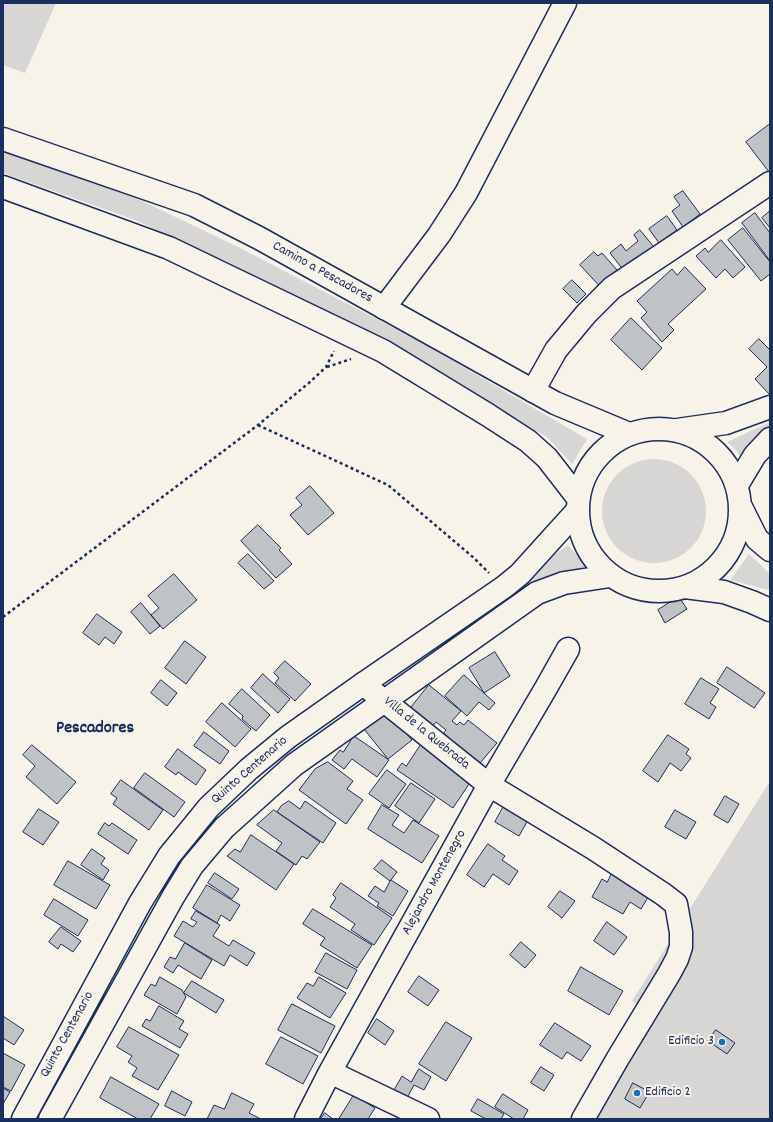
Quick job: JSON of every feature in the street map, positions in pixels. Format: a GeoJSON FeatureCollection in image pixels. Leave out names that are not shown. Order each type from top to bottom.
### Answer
{"type":"FeatureCollection","features":[{"type":"Feature","properties":{"kind":"main road"},"geometry":{"type":"LineString","coordinates":[[384,308],[438,235],[466,193],[565,3]]}},
{"type":"Feature","properties":{"kind":"main road","name":"Camino a Pescadores"},"geometry":{"type":"LineString","coordinates":[[3,139],[194,205],[259,238],[555,403],[629,434]]}},
{"type":"Feature","properties":{"kind":"main road"},"geometry":{"type":"LineString","coordinates":[[533,391],[556,350],[586,314],[612,288],[770,183]]}},
{"type":"Feature","properties":{"kind":"main road"},"geometry":{"type":"LineString","coordinates":[[3,187],[169,248],[383,351],[528,441],[548,458],[577,504]]}},
{"type":"Feature","properties":{"kind":"main road"},"geometry":{"type":"LineString","coordinates":[[741,507],[738,528],[731,547],[720,564],[704,578],[685,587],[666,591],[646,591],[627,586],[610,576],[596,563],[586,547],[579,530],[577,504],[581,484],[587,471],[605,448],[616,440],[629,434],[677,430],[726,423],[770,408]]}},
{"type":"Feature","properties":{"kind":"main road"},"geometry":{"type":"LineString","coordinates":[[677,430],[697,437],[715,450],[728,466],[737,485],[741,507],[757,539],[770,550]]}},
{"type":"Feature","properties":{"kind":"main road"},"geometry":{"type":"LineString","coordinates":[[737,485],[755,455],[770,439]]}},
{"type":"Feature","properties":{"kind":"main road","name":"Quinto Centenario"},"geometry":{"type":"LineString","coordinates":[[23,1119],[140,903],[169,856],[209,807],[249,769],[288,737],[504,587],[520,574],[577,504]]}},
{"type":"Feature","properties":{"kind":"main road","name":"Quinto Centenario"},"geometry":{"type":"LineString","coordinates":[[50,1119],[172,897],[192,866],[224,828],[294,765],[537,593],[564,583],[610,576]]}},
{"type":"Feature","properties":{"kind":"main road"},"geometry":{"type":"LineString","coordinates":[[685,587],[724,592],[770,610]]}},
{"type":"Feature","properties":{"kind":"main road","name":"Alejandro Montenegro"},"geometry":{"type":"LineString","coordinates":[[306,1119],[330,1072],[489,785],[568,649]]}},
{"type":"Feature","properties":{"kind":"main road","name":"Villa de la Quebrada"},"geometry":{"type":"LineString","coordinates":[[363,684],[489,785],[593,848],[676,904],[681,932],[681,947],[677,959],[583,1119]]}},
{"type":"Feature","properties":{"kind":"main road"},"geometry":{"type":"LineString","coordinates":[[330,1072],[428,1119]]}},
{"type":"Feature","properties":{"kind":"path"},"geometry":{"type":"LineString","coordinates":[[3,617],[258,425],[326,367]]}},
{"type":"Feature","properties":{"kind":"path"},"geometry":{"type":"LineString","coordinates":[[258,425],[388,485],[474,558],[504,587]]}},
{"type":"Feature","properties":{"kind":"shaded area"},"geometry":{"type":"Polygon","coordinates":[[[3,3],[56,3],[25,73],[3,65],[3,3]]]}},
{"type":"Feature","properties":{"kind":"shaded area"},"geometry":{"type":"Polygon","coordinates":[[[3,151],[136,198],[242,249],[417,340],[587,439],[572,464],[548,438],[407,354],[231,264],[135,220],[3,173],[3,151]]]}},
{"type":"Feature","properties":{"kind":"shaded area"},"geometry":{"type":"Polygon","coordinates":[[[770,422],[770,431],[740,457],[736,450],[727,442],[770,422]]]}},
{"type":"Feature","properties":{"kind":"shaded area"},"geometry":{"type":"Polygon","coordinates":[[[654,459],[674,463],[691,474],[702,491],[706,511],[702,531],[691,548],[674,559],[654,563],[634,559],[617,548],[606,531],[602,511],[606,491],[617,474],[634,463],[654,459]]]}},
{"type":"Feature","properties":{"kind":"shaded area"},"geometry":{"type":"Polygon","coordinates":[[[568,545],[586,566],[524,590],[518,581],[568,545]]]}},
{"type":"Feature","properties":{"kind":"shaded area"},"geometry":{"type":"Polygon","coordinates":[[[749,554],[770,574],[770,591],[730,580],[749,554]]]}},
{"type":"Feature","properties":{"kind":"shaded area"},"geometry":{"type":"Polygon","coordinates":[[[770,781],[770,1119],[592,1119],[649,1011],[632,1001],[770,781]]]}},
{"type":"Feature","properties":{"kind":"building"},"geometry":{"type":"Polygon","coordinates":[[[770,124],[770,172],[769,172],[746,142],[770,124]]]}},
{"type":"Feature","properties":{"kind":"building"},"geometry":{"type":"Polygon","coordinates":[[[683,191],[700,214],[683,227],[672,211],[680,205],[674,197],[683,191]]]}},
{"type":"Feature","properties":{"kind":"building"},"geometry":{"type":"Polygon","coordinates":[[[770,211],[770,228],[762,218],[770,211]]]}},
{"type":"Feature","properties":{"kind":"building"},"geometry":{"type":"Polygon","coordinates":[[[755,213],[770,233],[770,261],[742,223],[755,213]]]}},
{"type":"Feature","properties":{"kind":"building"},"geometry":{"type":"Polygon","coordinates":[[[667,216],[677,230],[659,243],[649,229],[667,216]]]}},
{"type":"Feature","properties":{"kind":"building"},"geometry":{"type":"Polygon","coordinates":[[[743,228],[770,262],[770,274],[761,281],[728,240],[743,228]]]}},
{"type":"Feature","properties":{"kind":"building"},"geometry":{"type":"Polygon","coordinates":[[[640,230],[654,247],[624,271],[610,253],[621,244],[626,251],[638,241],[634,235],[640,230]]]}},
{"type":"Feature","properties":{"kind":"building"},"geometry":{"type":"Polygon","coordinates":[[[721,240],[745,267],[733,278],[725,269],[716,278],[696,256],[705,248],[708,252],[721,240]]]}},
{"type":"Feature","properties":{"kind":"building"},"geometry":{"type":"Polygon","coordinates":[[[594,252],[598,256],[602,253],[617,270],[612,274],[618,280],[605,292],[580,265],[594,252]]]}},
{"type":"Feature","properties":{"kind":"building"},"geometry":{"type":"Polygon","coordinates":[[[685,267],[706,289],[668,324],[674,330],[662,342],[641,318],[647,312],[637,301],[672,269],[677,275],[685,267]]]}},
{"type":"Feature","properties":{"kind":"building"},"geometry":{"type":"Polygon","coordinates":[[[572,280],[586,294],[577,303],[563,289],[572,280]]]}},
{"type":"Feature","properties":{"kind":"building"},"geometry":{"type":"Polygon","coordinates":[[[631,318],[662,348],[642,370],[611,340],[631,318]]]}},
{"type":"Feature","properties":{"kind":"building"},"geometry":{"type":"Polygon","coordinates":[[[759,339],[770,350],[770,395],[755,379],[767,367],[749,349],[759,339]]]}},
{"type":"Feature","properties":{"kind":"building"},"geometry":{"type":"Polygon","coordinates":[[[310,486],[334,513],[308,535],[290,515],[302,505],[296,498],[310,486]]]}},
{"type":"Feature","properties":{"kind":"building"},"geometry":{"type":"Polygon","coordinates":[[[258,525],[281,548],[279,550],[292,564],[276,578],[241,541],[258,525]]]}},
{"type":"Feature","properties":{"kind":"building"},"geometry":{"type":"Polygon","coordinates":[[[248,554],[274,581],[264,589],[238,563],[248,554]]]}},
{"type":"Feature","properties":{"kind":"building"},"geometry":{"type":"Polygon","coordinates":[[[174,574],[197,600],[163,629],[151,615],[159,608],[148,596],[174,574]]]}},
{"type":"Feature","properties":{"kind":"building"},"geometry":{"type":"Polygon","coordinates":[[[679,597],[687,609],[665,623],[658,610],[679,597]]]}},
{"type":"Feature","properties":{"kind":"building"},"geometry":{"type":"Polygon","coordinates":[[[141,603],[160,626],[150,634],[131,612],[141,603]]]}},
{"type":"Feature","properties":{"kind":"building"},"geometry":{"type":"Polygon","coordinates":[[[97,614],[122,632],[114,644],[105,637],[99,645],[83,633],[97,614]]]}},
{"type":"Feature","properties":{"kind":"building"},"geometry":{"type":"Polygon","coordinates":[[[185,641],[206,657],[186,684],[165,668],[185,641]]]}},
{"type":"Feature","properties":{"kind":"building"},"geometry":{"type":"Polygon","coordinates":[[[495,652],[510,676],[484,693],[469,668],[495,652]]]}},
{"type":"Feature","properties":{"kind":"building"},"geometry":{"type":"Polygon","coordinates":[[[285,661],[311,684],[295,701],[275,683],[279,678],[274,673],[285,661]]]}},
{"type":"Feature","properties":{"kind":"building"},"geometry":{"type":"Polygon","coordinates":[[[727,667],[765,693],[754,708],[717,683],[727,667]]]}},
{"type":"Feature","properties":{"kind":"building"},"geometry":{"type":"Polygon","coordinates":[[[263,674],[290,699],[278,713],[251,688],[263,674]]]}},
{"type":"Feature","properties":{"kind":"building"},"geometry":{"type":"Polygon","coordinates":[[[464,675],[495,703],[489,710],[479,702],[467,716],[445,696],[464,675]]]}},
{"type":"Feature","properties":{"kind":"building"},"geometry":{"type":"Polygon","coordinates":[[[701,678],[719,689],[710,703],[716,707],[709,719],[685,704],[701,678]]]}},
{"type":"Feature","properties":{"kind":"building"},"geometry":{"type":"Polygon","coordinates":[[[161,680],[177,693],[167,706],[151,693],[161,680]]]}},
{"type":"Feature","properties":{"kind":"building"},"geometry":{"type":"Polygon","coordinates":[[[429,685],[461,711],[452,721],[457,725],[460,722],[464,725],[468,720],[497,743],[475,769],[439,739],[446,730],[436,722],[432,727],[410,709],[429,685]]]}},
{"type":"Feature","properties":{"kind":"building"},"geometry":{"type":"Polygon","coordinates":[[[242,689],[270,715],[256,731],[242,719],[243,716],[229,704],[242,689]]]}},
{"type":"Feature","properties":{"kind":"building"},"geometry":{"type":"Polygon","coordinates":[[[222,703],[251,729],[235,747],[206,722],[222,703]]]}},
{"type":"Feature","properties":{"kind":"building"},"geometry":{"type":"Polygon","coordinates":[[[387,710],[412,740],[388,759],[364,729],[387,710]]]}},
{"type":"Feature","properties":{"kind":"building"},"geometry":{"type":"Polygon","coordinates":[[[204,732],[229,751],[220,764],[194,746],[204,732]]]}},
{"type":"Feature","properties":{"kind":"building"},"geometry":{"type":"Polygon","coordinates":[[[668,735],[689,749],[686,754],[691,758],[681,771],[670,763],[658,782],[643,771],[668,735]]]}},
{"type":"Feature","properties":{"kind":"building"},"geometry":{"type":"Polygon","coordinates":[[[354,736],[389,760],[377,777],[352,759],[344,769],[332,760],[340,750],[343,752],[354,736]]]}},
{"type":"Feature","properties":{"kind":"building"},"geometry":{"type":"Polygon","coordinates":[[[422,743],[473,778],[453,808],[397,770],[402,763],[406,766],[422,743]]]}},
{"type":"Feature","properties":{"kind":"building"},"geometry":{"type":"Polygon","coordinates":[[[32,745],[76,782],[57,804],[26,777],[35,766],[23,755],[32,745]]]}},
{"type":"Feature","properties":{"kind":"building"},"geometry":{"type":"Polygon","coordinates":[[[178,749],[206,770],[196,785],[178,772],[176,775],[165,767],[178,749]]]}},
{"type":"Feature","properties":{"kind":"building"},"geometry":{"type":"Polygon","coordinates":[[[328,762],[353,781],[347,789],[363,800],[346,824],[299,790],[315,769],[328,762]]]}},
{"type":"Feature","properties":{"kind":"building"},"geometry":{"type":"Polygon","coordinates":[[[387,770],[406,784],[389,808],[369,794],[387,770]]]}},
{"type":"Feature","properties":{"kind":"building"},"geometry":{"type":"Polygon","coordinates":[[[145,773],[185,802],[174,817],[134,788],[145,773]]]}},
{"type":"Feature","properties":{"kind":"building"},"geometry":{"type":"Polygon","coordinates":[[[121,780],[163,810],[149,830],[113,804],[117,798],[111,794],[121,780]]]}},
{"type":"Feature","properties":{"kind":"building"},"geometry":{"type":"Polygon","coordinates":[[[411,783],[435,799],[419,823],[395,806],[411,783]]]}},
{"type":"Feature","properties":{"kind":"building"},"geometry":{"type":"Polygon","coordinates":[[[725,796],[739,804],[728,823],[714,815],[725,796]]]}},
{"type":"Feature","properties":{"kind":"building"},"geometry":{"type":"Polygon","coordinates":[[[289,801],[300,809],[305,801],[336,823],[323,843],[277,812],[281,806],[289,801]]]}},
{"type":"Feature","properties":{"kind":"building"},"geometry":{"type":"Polygon","coordinates":[[[382,805],[399,815],[392,825],[404,833],[413,820],[439,836],[422,863],[368,829],[382,805]]]}},
{"type":"Feature","properties":{"kind":"building"},"geometry":{"type":"Polygon","coordinates":[[[504,806],[528,820],[519,836],[495,822],[504,806]]]}},
{"type":"Feature","properties":{"kind":"building"},"geometry":{"type":"Polygon","coordinates":[[[39,809],[59,822],[43,845],[23,832],[39,809]]]}},
{"type":"Feature","properties":{"kind":"building"},"geometry":{"type":"Polygon","coordinates":[[[274,810],[320,842],[307,859],[302,856],[296,865],[276,851],[282,843],[257,825],[274,810]]]}},
{"type":"Feature","properties":{"kind":"building"},"geometry":{"type":"Polygon","coordinates":[[[675,810],[696,822],[686,839],[665,827],[675,810]]]}},
{"type":"Feature","properties":{"kind":"building"},"geometry":{"type":"Polygon","coordinates":[[[105,823],[109,826],[112,823],[137,840],[128,854],[98,834],[105,823]]]}},
{"type":"Feature","properties":{"kind":"building"},"geometry":{"type":"Polygon","coordinates":[[[251,835],[294,864],[276,890],[227,856],[235,849],[240,852],[251,835]]]}},
{"type":"Feature","properties":{"kind":"building"},"geometry":{"type":"Polygon","coordinates":[[[488,844],[505,856],[502,860],[518,871],[509,885],[493,874],[484,887],[467,875],[488,844]]]}},
{"type":"Feature","properties":{"kind":"building"},"geometry":{"type":"Polygon","coordinates":[[[92,849],[105,858],[101,864],[109,870],[103,880],[81,865],[92,849]]]}},
{"type":"Feature","properties":{"kind":"building"},"geometry":{"type":"Polygon","coordinates":[[[382,860],[397,872],[390,881],[374,869],[382,860]]]}},
{"type":"Feature","properties":{"kind":"building"},"geometry":{"type":"Polygon","coordinates":[[[68,861],[110,885],[96,909],[54,885],[68,861]]]}},
{"type":"Feature","properties":{"kind":"building"},"geometry":{"type":"Polygon","coordinates":[[[215,873],[239,889],[232,899],[208,883],[215,873]]]}},
{"type":"Feature","properties":{"kind":"building"},"geometry":{"type":"Polygon","coordinates":[[[612,873],[650,894],[641,909],[630,902],[623,914],[592,897],[602,879],[607,882],[612,873]]]}},
{"type":"Feature","properties":{"kind":"building"},"geometry":{"type":"Polygon","coordinates":[[[391,880],[408,891],[393,916],[377,906],[379,903],[368,896],[375,886],[384,892],[391,880]]]}},
{"type":"Feature","properties":{"kind":"building"},"geometry":{"type":"Polygon","coordinates":[[[341,883],[392,918],[374,945],[351,930],[355,924],[330,907],[336,898],[333,895],[341,883]]]}},
{"type":"Feature","properties":{"kind":"building"},"geometry":{"type":"Polygon","coordinates":[[[207,885],[240,905],[230,921],[221,915],[217,923],[193,908],[207,885]]]}},
{"type":"Feature","properties":{"kind":"building"},"geometry":{"type":"Polygon","coordinates":[[[560,891],[575,901],[562,918],[548,907],[560,891]]]}},
{"type":"Feature","properties":{"kind":"building"},"geometry":{"type":"Polygon","coordinates":[[[54,899],[88,920],[78,936],[44,915],[54,899]]]}},
{"type":"Feature","properties":{"kind":"building"},"geometry":{"type":"Polygon","coordinates":[[[313,909],[372,945],[357,968],[320,945],[325,938],[303,924],[313,909]]]}},
{"type":"Feature","properties":{"kind":"building"},"geometry":{"type":"Polygon","coordinates":[[[196,911],[220,925],[213,936],[229,946],[233,940],[255,953],[247,966],[230,955],[224,966],[174,936],[183,921],[193,927],[197,922],[191,919],[196,911]]]}},
{"type":"Feature","properties":{"kind":"building"},"geometry":{"type":"Polygon","coordinates":[[[607,922],[627,937],[614,955],[594,941],[607,922]]]}},
{"type":"Feature","properties":{"kind":"building"},"geometry":{"type":"Polygon","coordinates":[[[61,927],[81,941],[73,952],[61,944],[58,949],[49,942],[61,927]]]}},
{"type":"Feature","properties":{"kind":"building"},"geometry":{"type":"Polygon","coordinates":[[[521,942],[536,955],[525,968],[510,955],[521,942]]]}},
{"type":"Feature","properties":{"kind":"building"},"geometry":{"type":"Polygon","coordinates":[[[185,943],[212,960],[201,979],[178,965],[173,973],[164,967],[170,957],[175,959],[185,943]]]}},
{"type":"Feature","properties":{"kind":"building"},"geometry":{"type":"Polygon","coordinates":[[[326,953],[357,970],[347,989],[315,972],[326,953]]]}},
{"type":"Feature","properties":{"kind":"building"},"geometry":{"type":"Polygon","coordinates":[[[581,967],[623,991],[609,1015],[568,991],[581,967]]]}},
{"type":"Feature","properties":{"kind":"building"},"geometry":{"type":"Polygon","coordinates":[[[419,976],[439,990],[428,1006],[408,992],[419,976]]]}},
{"type":"Feature","properties":{"kind":"building"},"geometry":{"type":"Polygon","coordinates":[[[160,977],[182,990],[186,997],[177,1014],[144,995],[151,984],[155,986],[160,977]]]}},
{"type":"Feature","properties":{"kind":"building"},"geometry":{"type":"Polygon","coordinates":[[[319,977],[346,993],[330,1018],[297,998],[307,983],[313,986],[319,977]]]}},
{"type":"Feature","properties":{"kind":"building"},"geometry":{"type":"Polygon","coordinates":[[[192,981],[224,1000],[216,1013],[184,993],[192,981]]]}},
{"type":"Feature","properties":{"kind":"building"},"geometry":{"type":"Polygon","coordinates":[[[292,1004],[335,1026],[321,1053],[278,1030],[292,1004]]]}},
{"type":"Feature","properties":{"kind":"building"},"geometry":{"type":"Polygon","coordinates":[[[159,1006],[184,1021],[179,1029],[188,1034],[180,1048],[142,1026],[146,1019],[150,1021],[159,1006]]]}},
{"type":"Feature","properties":{"kind":"building"},"geometry":{"type":"Polygon","coordinates":[[[3,1016],[24,1030],[14,1045],[3,1038],[3,1016]]]}},
{"type":"Feature","properties":{"kind":"building"},"geometry":{"type":"Polygon","coordinates":[[[377,1019],[394,1031],[385,1045],[368,1033],[377,1019]]]}},
{"type":"Feature","properties":{"kind":"building"},"geometry":{"type":"Polygon","coordinates":[[[446,1022],[472,1038],[446,1081],[419,1064],[446,1022]]]}},
{"type":"Feature","properties":{"kind":"building"},"geometry":{"type":"Polygon","coordinates":[[[555,1023],[591,1046],[581,1061],[567,1052],[562,1059],[540,1045],[555,1023]]]}},
{"type":"Feature","properties":{"kind":"building"},"geometry":{"type":"Polygon","coordinates":[[[129,1027],[179,1055],[158,1090],[132,1076],[137,1068],[128,1062],[132,1056],[117,1047],[129,1027]]]}},
{"type":"Feature","properties":{"kind":"building","name":"Edificio 3"},"geometry":{"type":"Polygon","coordinates":[[[716,1030],[735,1043],[727,1054],[708,1041],[716,1030]]]}},
{"type":"Feature","properties":{"kind":"building"},"geometry":{"type":"Polygon","coordinates":[[[281,1037],[318,1056],[303,1084],[266,1064],[281,1037]]]}},
{"type":"Feature","properties":{"kind":"building"},"geometry":{"type":"Polygon","coordinates":[[[3,1053],[25,1065],[11,1091],[3,1087],[3,1053]]]}},
{"type":"Feature","properties":{"kind":"building"},"geometry":{"type":"Polygon","coordinates":[[[541,1067],[554,1075],[544,1091],[531,1083],[541,1067]]]}},
{"type":"Feature","properties":{"kind":"building"},"geometry":{"type":"Polygon","coordinates":[[[419,1069],[431,1077],[424,1090],[414,1085],[407,1098],[394,1090],[402,1076],[411,1082],[419,1069]]]}},
{"type":"Feature","properties":{"kind":"building"},"geometry":{"type":"Polygon","coordinates":[[[111,1077],[159,1104],[150,1119],[138,1119],[100,1098],[111,1077]]]}},
{"type":"Feature","properties":{"kind":"building","name":"Edificio 2"},"geometry":{"type":"Polygon","coordinates":[[[633,1083],[646,1090],[647,1096],[640,1108],[625,1099],[633,1083]]]}},
{"type":"Feature","properties":{"kind":"building"},"geometry":{"type":"Polygon","coordinates":[[[3,1088],[10,1092],[3,1104],[3,1088]]]}},
{"type":"Feature","properties":{"kind":"building"},"geometry":{"type":"Polygon","coordinates":[[[172,1091],[192,1102],[185,1116],[165,1106],[172,1091]]]}},
{"type":"Feature","properties":{"kind":"building"},"geometry":{"type":"Polygon","coordinates":[[[232,1093],[254,1104],[249,1113],[261,1119],[207,1119],[214,1105],[224,1109],[232,1093]]]}},
{"type":"Feature","properties":{"kind":"building"},"geometry":{"type":"Polygon","coordinates":[[[503,1094],[528,1110],[523,1119],[514,1119],[495,1107],[503,1094]]]}},
{"type":"Feature","properties":{"kind":"building"},"geometry":{"type":"Polygon","coordinates":[[[354,1095],[375,1108],[368,1119],[339,1119],[354,1095]]]}},
{"type":"Feature","properties":{"kind":"building"},"geometry":{"type":"Polygon","coordinates":[[[478,1099],[504,1114],[501,1119],[486,1119],[471,1111],[478,1099]]]}},
{"type":"Feature","properties":{"kind":"building"},"geometry":{"type":"Polygon","coordinates":[[[325,1113],[333,1119],[321,1119],[325,1113]]]}},
{"type":"Feature","properties":{"kind":"place","name":"Edificio 3"},"geometry":{"type":"Point","coordinates":[722,1042]}},
{"type":"Feature","properties":{"kind":"place","name":"Edificio 2"},"geometry":{"type":"Point","coordinates":[637,1093]}},
{"type":"Feature","properties":{"kind":"district","name":"Pescadores"},"geometry":{"type":"Point","coordinates":[95,730]}}]}
